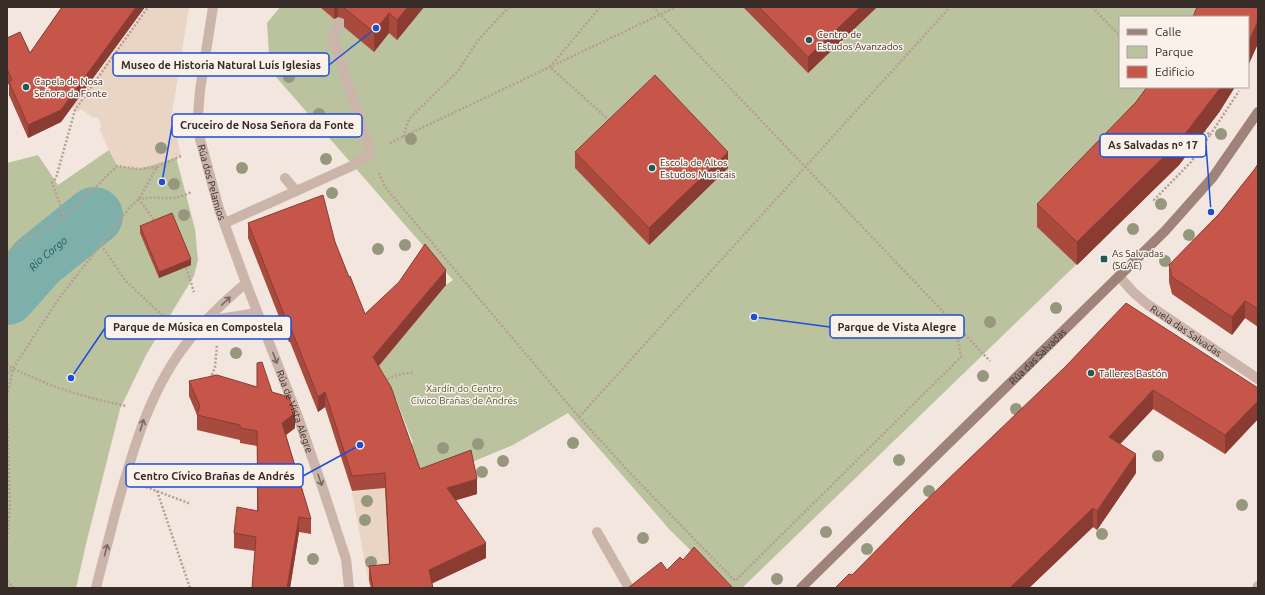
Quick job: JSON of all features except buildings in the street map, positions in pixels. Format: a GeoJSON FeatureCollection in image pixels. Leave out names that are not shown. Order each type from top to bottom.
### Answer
{"type":"FeatureCollection","features":[{"type":"Feature","properties":{"kind":"main road","name":"Rúa das Salvadas"},"geometry":{"type":"LineString","coordinates":[[801,588],[1165,231],[1209,182],[1258,112]]}},
{"type":"Feature","properties":{"kind":"street","name":"Rúa dos Pelamios"},"geometry":{"type":"LineString","coordinates":[[213,7],[200,84],[198,116],[200,139],[225,223],[246,283]]}},
{"type":"Feature","properties":{"kind":"street"},"geometry":{"type":"LineString","coordinates":[[225,223],[354,165],[372,152],[333,39],[339,23]]}},
{"type":"Feature","properties":{"kind":"street"},"geometry":{"type":"LineString","coordinates":[[285,178],[296,191]]}},
{"type":"Feature","properties":{"kind":"street","name":"Ruela das Salvadas"},"geometry":{"type":"LineString","coordinates":[[1119,276],[1133,292],[1147,304],[1258,379]]}},
{"type":"Feature","properties":{"kind":"street"},"geometry":{"type":"LineString","coordinates":[[96,588],[124,483],[148,407],[169,368],[189,339],[246,283]]}},
{"type":"Feature","properties":{"kind":"street","name":"Rúa de Vista Alegre"},"geometry":{"type":"LineString","coordinates":[[246,283],[298,417],[322,486],[346,559],[349,588]]}},
{"type":"Feature","properties":{"kind":"street"},"geometry":{"type":"LineString","coordinates":[[206,321],[257,313]]}},
{"type":"Feature","properties":{"kind":"street"},"geometry":{"type":"LineString","coordinates":[[597,532],[629,588]]}},
{"type":"Feature","properties":{"kind":"path"},"geometry":{"type":"LineString","coordinates":[[65,217],[52,183],[56,178],[74,110],[148,7]]}},
{"type":"Feature","properties":{"kind":"path"},"geometry":{"type":"LineString","coordinates":[[403,137],[409,119],[458,71],[479,39],[509,7]]}},
{"type":"Feature","properties":{"kind":"path"},"geometry":{"type":"LineString","coordinates":[[550,67],[600,7]]}},
{"type":"Feature","properties":{"kind":"path"},"geometry":{"type":"LineString","coordinates":[[653,7],[990,361]]}},
{"type":"Feature","properties":{"kind":"path"},"geometry":{"type":"LineString","coordinates":[[676,7],[372,152],[385,187],[579,417],[632,475],[735,581],[961,357],[955,325]]}},
{"type":"Feature","properties":{"kind":"path"},"geometry":{"type":"LineString","coordinates":[[579,417],[804,166],[950,7]]}},
{"type":"Feature","properties":{"kind":"path"},"geometry":{"type":"LineString","coordinates":[[1092,7],[1119,35]]}},
{"type":"Feature","properties":{"kind":"path"},"geometry":{"type":"LineString","coordinates":[[550,67],[612,122]]}},
{"type":"Feature","properties":{"kind":"path"},"geometry":{"type":"LineString","coordinates":[[1163,209],[1154,200],[1190,162],[1239,91]]}},
{"type":"Feature","properties":{"kind":"path"},"geometry":{"type":"LineString","coordinates":[[1205,131],[1210,135]]}},
{"type":"Feature","properties":{"kind":"path"},"geometry":{"type":"LineString","coordinates":[[7,253],[21,242],[65,217],[117,166],[140,169],[157,167],[181,156]]}},
{"type":"Feature","properties":{"kind":"path"},"geometry":{"type":"LineString","coordinates":[[7,373],[13,368],[60,297],[130,207],[140,199],[157,167]]}},
{"type":"Feature","properties":{"kind":"path"},"geometry":{"type":"LineString","coordinates":[[140,199],[148,197],[182,197],[192,192]]}},
{"type":"Feature","properties":{"kind":"path"},"geometry":{"type":"LineString","coordinates":[[140,199],[156,223],[162,221]]}},
{"type":"Feature","properties":{"kind":"path"},"geometry":{"type":"LineString","coordinates":[[101,245],[125,280],[172,325]]}},
{"type":"Feature","properties":{"kind":"path"},"geometry":{"type":"LineString","coordinates":[[184,260],[194,292]]}},
{"type":"Feature","properties":{"kind":"path"},"geometry":{"type":"LineString","coordinates":[[217,345],[215,367],[212,375],[219,377]]}},
{"type":"Feature","properties":{"kind":"path"},"geometry":{"type":"LineString","coordinates":[[7,364],[46,383],[88,398],[127,406]]}},
{"type":"Feature","properties":{"kind":"path"},"geometry":{"type":"LineString","coordinates":[[7,396],[13,368]]}},
{"type":"Feature","properties":{"kind":"path"},"geometry":{"type":"LineString","coordinates":[[384,382],[397,374],[409,372],[414,373]]}},
{"type":"Feature","properties":{"kind":"path"},"geometry":{"type":"LineString","coordinates":[[7,420],[10,504],[7,540]]}},
{"type":"Feature","properties":{"kind":"path"},"geometry":{"type":"LineString","coordinates":[[142,485],[191,504]]}},
{"type":"Feature","properties":{"kind":"path"},"geometry":{"type":"LineString","coordinates":[[157,491],[190,588]]}},
{"type":"Feature","properties":{"kind":"path"},"geometry":{"type":"LineString","coordinates":[[7,582],[14,588]]}},
{"type":"Feature","properties":{"kind":"green space","name":"Xardín do Centro Cívico Brañas de Andrés"},"geometry":{"type":"Polygon","coordinates":[[[280,7],[1258,7],[1258,44],[1249,16],[1119,16],[1119,88],[1234,88],[1220,111],[1179,165],[742,588],[729,588],[670,530],[568,413],[513,445],[443,474],[417,487],[401,448],[413,443],[396,399],[344,394],[379,366],[446,285],[453,280],[270,70],[267,23],[280,7]]]}},
{"type":"Feature","properties":{"kind":"green space"},"geometry":{"type":"Polygon","coordinates":[[[166,139],[172,142],[195,229],[198,260],[194,276],[146,355],[120,409],[76,588],[7,588],[7,163],[38,155],[58,185],[109,150],[166,139]]]}},
{"type":"Feature","properties":{"kind":"shaded area"},"geometry":{"type":"Polygon","coordinates":[[[147,7],[189,7],[172,114],[181,156],[140,169],[117,166],[99,128],[102,127],[97,117],[94,118],[81,109],[78,112],[71,107],[76,98],[78,100],[147,7]]]}},
{"type":"Feature","properties":{"kind":"shaded area"},"geometry":{"type":"Polygon","coordinates":[[[385,488],[390,579],[368,580],[352,492],[385,488]]]}},
{"type":"Feature","properties":{"kind":"waterway","name":"Río Corgo"},"geometry":{"type":"LineString","coordinates":[[7,296],[38,261],[94,216]]}},
{"type":"Feature","properties":{"kind":"place","name":"Museo de Historia Natural Luís Iglesias"},"geometry":{"type":"Point","coordinates":[376,28]}},
{"type":"Feature","properties":{"kind":"place","name":"Centro de Estudos Avanzados"},"geometry":{"type":"Point","coordinates":[809,40]}},
{"type":"Feature","properties":{"kind":"place","name":"Capela de Nosa Señora da Fonte"},"geometry":{"type":"Point","coordinates":[26,87]}},
{"type":"Feature","properties":{"kind":"place","name":"Escola de Altos Estudos Musicais"},"geometry":{"type":"Point","coordinates":[652,168]}},
{"type":"Feature","properties":{"kind":"place","name":"Cruceiro de Nosa Señora da Fonte"},"geometry":{"type":"Point","coordinates":[162,182]}},
{"type":"Feature","properties":{"kind":"place","name":"As Salvadas nº 17"},"geometry":{"type":"Point","coordinates":[1211,212]}},
{"type":"Feature","properties":{"kind":"place","name":"As Salvadas (SGAE)"},"geometry":{"type":"Point","coordinates":[1104,259]}},
{"type":"Feature","properties":{"kind":"place","name":"Parque de Vista Alegre"},"geometry":{"type":"Point","coordinates":[754,317]}},
{"type":"Feature","properties":{"kind":"place","name":"Talleres Bastón"},"geometry":{"type":"Point","coordinates":[1091,373]}},
{"type":"Feature","properties":{"kind":"place","name":"Parque de Música en Compostela"},"geometry":{"type":"Point","coordinates":[71,378]}},
{"type":"Feature","properties":{"kind":"place","name":"Centro Cívico Brañas de Andrés"},"geometry":{"type":"Point","coordinates":[360,445]}}]}
